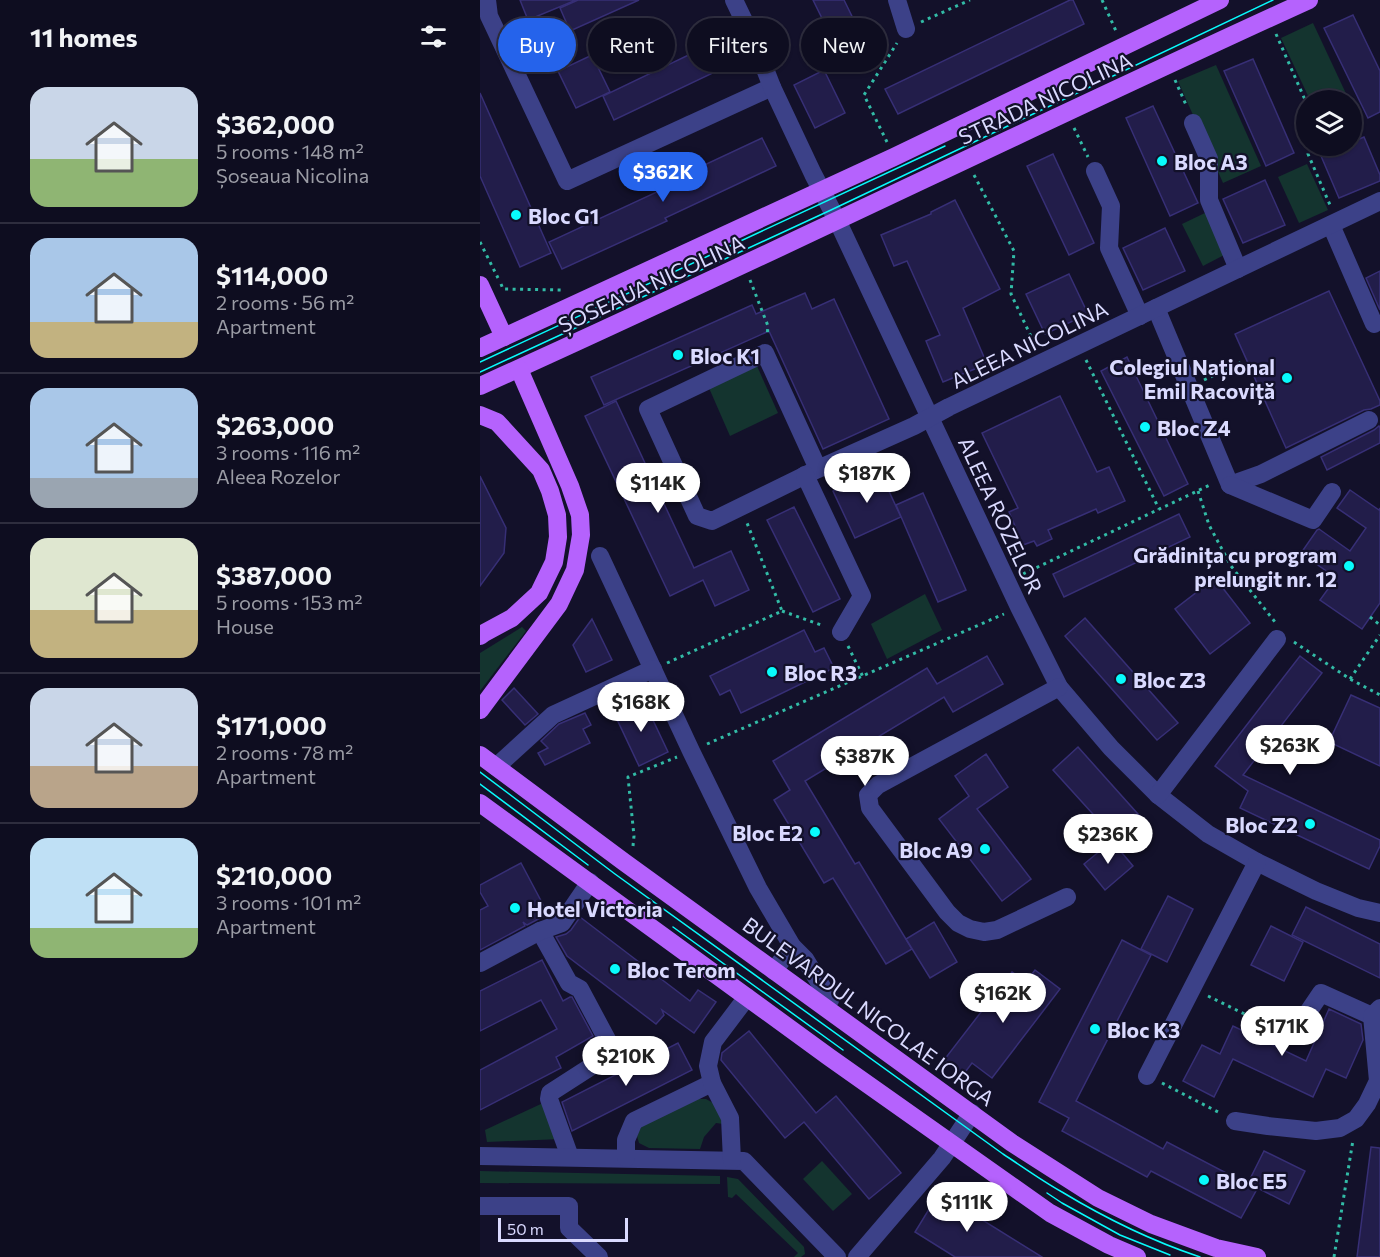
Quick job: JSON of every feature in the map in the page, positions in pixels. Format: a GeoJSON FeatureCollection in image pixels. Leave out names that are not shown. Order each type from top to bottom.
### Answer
{"type":"FeatureCollection","features":[{"type":"Feature","properties":{"kind":"main road","name":"STRADA NICOLINA"},"geometry":{"type":"LineString","coordinates":[[787,207],[1220,0]]}},
{"type":"Feature","properties":{"kind":"main road","name":"STRADA NICOLINA"},"geometry":{"type":"LineString","coordinates":[[801,238],[1310,0]]}},
{"type":"Feature","properties":{"kind":"main road","name":"ȘOSEAUA NICOLINA"},"geometry":{"type":"LineString","coordinates":[[480,348],[787,207]]}},
{"type":"Feature","properties":{"kind":"main road","name":"ȘOSEAUA NICOLINA"},"geometry":{"type":"LineString","coordinates":[[480,386],[801,238]]}},
{"type":"Feature","properties":{"kind":"main road"},"geometry":{"type":"LineString","coordinates":[[480,285],[504,337]]}},
{"type":"Feature","properties":{"kind":"main road"},"geometry":{"type":"LineString","coordinates":[[480,710],[559,604],[575,570],[582,535],[580,515],[570,486],[519,369]]}},
{"type":"Feature","properties":{"kind":"main road"},"geometry":{"type":"LineString","coordinates":[[480,415],[497,422],[541,470],[557,515],[558,529],[554,562],[539,593],[512,618],[481,634]]}},
{"type":"Feature","properties":{"kind":"main road","name":"BULEVARDUL NICOLAE IORGA"},"geometry":{"type":"LineString","coordinates":[[480,755],[1012,1143],[1098,1198],[1151,1224],[1216,1248],[1257,1257]]}},
{"type":"Feature","properties":{"kind":"main road"},"geometry":{"type":"LineString","coordinates":[[480,803],[829,1057],[1050,1213],[1109,1245],[1137,1257]]}},
{"type":"Feature","properties":{"kind":"street"},"geometry":{"type":"LineString","coordinates":[[487,0],[489,16],[567,181],[772,87]]}},
{"type":"Feature","properties":{"kind":"street","name":"ALEEA ROZELOR"},"geometry":{"type":"LineString","coordinates":[[734,0],[772,87],[1059,687],[1111,748],[1158,795],[1208,834],[1257,862],[1316,891],[1358,908],[1380,913]]}},
{"type":"Feature","properties":{"kind":"street"},"geometry":{"type":"LineString","coordinates":[[897,0],[906,29]]}},
{"type":"Feature","properties":{"kind":"street"},"geometry":{"type":"LineString","coordinates":[[1193,123],[1209,159],[1209,200],[1238,269]]}},
{"type":"Feature","properties":{"kind":"street"},"geometry":{"type":"LineString","coordinates":[[1095,171],[1111,206],[1109,248],[1148,312],[1188,386],[1228,481],[1313,520],[1332,492]]}},
{"type":"Feature","properties":{"kind":"street","name":"ALEEA NICOLINA"},"geometry":{"type":"LineString","coordinates":[[765,353],[648,409],[697,516],[712,521],[1380,201]]}},
{"type":"Feature","properties":{"kind":"street"},"geometry":{"type":"LineString","coordinates":[[1334,223],[1374,324]]}},
{"type":"Feature","properties":{"kind":"street"},"geometry":{"type":"LineString","coordinates":[[765,353],[862,596],[841,632]]}},
{"type":"Feature","properties":{"kind":"street"},"geometry":{"type":"LineString","coordinates":[[1228,481],[1261,474],[1369,420]]}},
{"type":"Feature","properties":{"kind":"street"},"geometry":{"type":"LineString","coordinates":[[600,556],[758,888],[792,945],[805,959],[830,1000],[825,1007]]}},
{"type":"Feature","properties":{"kind":"street"},"geometry":{"type":"LineString","coordinates":[[1158,795],[1283,636]]}},
{"type":"Feature","properties":{"kind":"street"},"geometry":{"type":"LineString","coordinates":[[495,767],[554,715],[653,669]]}},
{"type":"Feature","properties":{"kind":"street"},"geometry":{"type":"LineString","coordinates":[[1059,687],[878,785],[868,795],[870,808],[947,912],[958,923],[984,932],[997,930],[1067,897]]}},
{"type":"Feature","properties":{"kind":"street"},"geometry":{"type":"LineString","coordinates":[[1147,1076],[1257,862]]}},
{"type":"Feature","properties":{"kind":"street"},"geometry":{"type":"LineString","coordinates":[[480,963],[562,922],[590,882]]}},
{"type":"Feature","properties":{"kind":"street"},"geometry":{"type":"LineString","coordinates":[[540,931],[569,983],[580,989],[611,1047],[609,1055],[550,1093],[549,1099],[570,1157]]}},
{"type":"Feature","properties":{"kind":"street"},"geometry":{"type":"LineString","coordinates":[[774,971],[792,945]]}},
{"type":"Feature","properties":{"kind":"street"},"geometry":{"type":"LineString","coordinates":[[1235,1121],[1316,1131],[1340,1128],[1356,1119],[1367,1104],[1378,1081],[1376,1012],[1321,993],[1298,1027]]}},
{"type":"Feature","properties":{"kind":"street"},"geometry":{"type":"LineString","coordinates":[[732,1160],[730,1118],[712,1083],[708,1066],[713,1042],[747,997]]}},
{"type":"Feature","properties":{"kind":"street"},"geometry":{"type":"LineString","coordinates":[[626,1158],[626,1140],[634,1121],[712,1083]]}},
{"type":"Feature","properties":{"kind":"street"},"geometry":{"type":"LineString","coordinates":[[857,1257],[942,1158],[972,1113]]}},
{"type":"Feature","properties":{"kind":"street"},"geometry":{"type":"LineString","coordinates":[[480,1156],[744,1161],[828,1254]]}},
{"type":"Feature","properties":{"kind":"street"},"geometry":{"type":"LineString","coordinates":[[480,1206],[569,1206],[569,1228],[599,1257]]}},
{"type":"Feature","properties":{"kind":"path"},"geometry":{"type":"LineString","coordinates":[[894,157],[864,95],[906,29],[970,0]]}},
{"type":"Feature","properties":{"kind":"path"},"geometry":{"type":"LineString","coordinates":[[1101,0],[1124,46]]}},
{"type":"Feature","properties":{"kind":"path"},"geometry":{"type":"LineString","coordinates":[[1269,19],[1301,90]]}},
{"type":"Feature","properties":{"kind":"path"},"geometry":{"type":"LineString","coordinates":[[1168,65],[1193,123]]}},
{"type":"Feature","properties":{"kind":"path"},"geometry":{"type":"LineString","coordinates":[[1066,113],[1095,171]]}},
{"type":"Feature","properties":{"kind":"path"},"geometry":{"type":"LineString","coordinates":[[1309,156],[1334,223]]}},
{"type":"Feature","properties":{"kind":"path"},"geometry":{"type":"LineString","coordinates":[[966,160],[1014,251],[1011,294],[1043,362]]}},
{"type":"Feature","properties":{"kind":"path"},"geometry":{"type":"LineString","coordinates":[[480,242],[503,289],[565,290]]}},
{"type":"Feature","properties":{"kind":"path"},"geometry":{"type":"LineString","coordinates":[[747,275],[768,326],[765,353]]}},
{"type":"Feature","properties":{"kind":"path"},"geometry":{"type":"LineString","coordinates":[[1079,345],[1159,509]]}},
{"type":"Feature","properties":{"kind":"path"},"geometry":{"type":"LineString","coordinates":[[1188,386],[1242,362]]}},
{"type":"Feature","properties":{"kind":"path"},"geometry":{"type":"LineString","coordinates":[[1008,582],[1198,490],[1228,481]]}},
{"type":"Feature","properties":{"kind":"path"},"geometry":{"type":"LineString","coordinates":[[1198,490],[1209,525],[1231,566],[1283,636],[1350,679],[1380,695]]}},
{"type":"Feature","properties":{"kind":"path"},"geometry":{"type":"LineString","coordinates":[[740,507],[782,611]]}},
{"type":"Feature","properties":{"kind":"path"},"geometry":{"type":"LineString","coordinates":[[624,862],[633,850],[634,836],[628,777],[863,677],[1019,607]]}},
{"type":"Feature","properties":{"kind":"path"},"geometry":{"type":"LineString","coordinates":[[653,669],[782,611],[841,632],[863,677]]}},
{"type":"Feature","properties":{"kind":"path"},"geometry":{"type":"LineString","coordinates":[[1370,617],[1380,625]]}},
{"type":"Feature","properties":{"kind":"path"},"geometry":{"type":"LineString","coordinates":[[1350,679],[1380,634]]}},
{"type":"Feature","properties":{"kind":"path"},"geometry":{"type":"LineString","coordinates":[[1192,988],[1292,1038],[1298,1027]]}},
{"type":"Feature","properties":{"kind":"path"},"geometry":{"type":"LineString","coordinates":[[1147,1076],[1235,1121]]}},
{"type":"Feature","properties":{"kind":"path"},"geometry":{"type":"LineString","coordinates":[[1334,1257],[1356,1119]]}},
{"type":"Feature","properties":{"kind":"green space"},"geometry":{"type":"Polygon","coordinates":[[[1313,23],[1344,90],[1305,90],[1281,38],[1313,23]]]}},
{"type":"Feature","properties":{"kind":"green space"},"geometry":{"type":"Polygon","coordinates":[[[1216,65],[1261,166],[1223,183],[1178,81],[1216,65]]]}},
{"type":"Feature","properties":{"kind":"green space"},"geometry":{"type":"Polygon","coordinates":[[[1307,164],[1328,210],[1299,223],[1278,177],[1307,164]]]}},
{"type":"Feature","properties":{"kind":"green space"},"geometry":{"type":"Polygon","coordinates":[[[1207,212],[1228,253],[1203,266],[1182,224],[1207,212]]]}},
{"type":"Feature","properties":{"kind":"green space"},"geometry":{"type":"Polygon","coordinates":[[[757,366],[778,413],[730,436],[709,388],[757,366]]]}},
{"type":"Feature","properties":{"kind":"green space"},"geometry":{"type":"Polygon","coordinates":[[[925,594],[942,630],[887,659],[871,624],[925,594]]]}},
{"type":"Feature","properties":{"kind":"green space"},"geometry":{"type":"Polygon","coordinates":[[[522,627],[526,631],[480,691],[480,653],[522,627]]]}},
{"type":"Feature","properties":{"kind":"green space"},"geometry":{"type":"Polygon","coordinates":[[[695,1099],[706,1099],[715,1104],[723,1124],[716,1123],[704,1137],[700,1149],[649,1148],[639,1143],[637,1136],[642,1125],[695,1099]]]}},
{"type":"Feature","properties":{"kind":"green space"},"geometry":{"type":"Polygon","coordinates":[[[543,1103],[561,1139],[487,1142],[485,1130],[543,1103]]]}},
{"type":"Feature","properties":{"kind":"green space"},"geometry":{"type":"Polygon","coordinates":[[[822,1161],[852,1194],[833,1211],[803,1179],[822,1161]]]}},
{"type":"Feature","properties":{"kind":"green space"},"geometry":{"type":"Polygon","coordinates":[[[480,1171],[720,1176],[720,1184],[480,1183],[480,1171]]]}},
{"type":"Feature","properties":{"kind":"green space"},"geometry":{"type":"Polygon","coordinates":[[[727,1177],[738,1179],[804,1247],[805,1254],[801,1257],[794,1257],[798,1253],[736,1194],[732,1198],[728,1197],[727,1177]]]}},
{"type":"Feature","properties":{"kind":"building"},"geometry":{"type":"Polygon","coordinates":[[[520,0],[576,0],[533,18],[527,18],[520,0]]]}},
{"type":"Feature","properties":{"kind":"building"},"geometry":{"type":"Polygon","coordinates":[[[578,0],[639,0],[599,18],[588,18],[588,23],[576,28],[576,18],[564,18],[560,8],[578,0]]]}},
{"type":"Feature","properties":{"kind":"building"},"geometry":{"type":"Polygon","coordinates":[[[813,0],[844,0],[853,18],[822,18],[813,0]]]}},
{"type":"Feature","properties":{"kind":"building"},"geometry":{"type":"Polygon","coordinates":[[[1073,0],[1084,24],[898,114],[885,89],[1073,0]]]}},
{"type":"Feature","properties":{"kind":"building"},"geometry":{"type":"Polygon","coordinates":[[[1353,15],[1380,71],[1380,112],[1368,118],[1362,106],[1362,90],[1354,90],[1324,28],[1353,15]]]}},
{"type":"Feature","properties":{"kind":"building"},"geometry":{"type":"Polygon","coordinates":[[[687,56],[687,72],[715,72],[614,120],[603,96],[653,72],[675,72],[675,61],[687,56]]]}},
{"type":"Feature","properties":{"kind":"building"},"geometry":{"type":"Polygon","coordinates":[[[588,57],[588,72],[600,72],[610,92],[576,108],[558,72],[576,72],[576,63],[588,57]]]}},
{"type":"Feature","properties":{"kind":"building"},"geometry":{"type":"Polygon","coordinates":[[[1253,59],[1294,153],[1266,166],[1224,71],[1253,59]]]}},
{"type":"Feature","properties":{"kind":"building"},"geometry":{"type":"Polygon","coordinates":[[[820,72],[825,72],[845,113],[815,128],[794,85],[820,72]]]}},
{"type":"Feature","properties":{"kind":"building","name":"Bloc G1"},"geometry":{"type":"Polygon","coordinates":[[[480,93],[551,253],[520,267],[480,176],[480,93]]]}},
{"type":"Feature","properties":{"kind":"building","name":"Bloc A3"},"geometry":{"type":"Polygon","coordinates":[[[1153,106],[1198,203],[1170,216],[1126,118],[1153,106]]]}},
{"type":"Feature","properties":{"kind":"building"},"geometry":{"type":"Polygon","coordinates":[[[1364,137],[1380,175],[1380,181],[1339,198],[1321,156],[1362,156],[1362,138],[1364,137]]]}},
{"type":"Feature","properties":{"kind":"building"},"geometry":{"type":"Polygon","coordinates":[[[762,138],[776,166],[665,218],[667,221],[562,269],[549,242],[657,192],[655,188],[762,138]]]}},
{"type":"Feature","properties":{"kind":"building"},"geometry":{"type":"Polygon","coordinates":[[[1053,154],[1094,243],[1069,255],[1027,166],[1053,154]]]}},
{"type":"Feature","properties":{"kind":"building"},"geometry":{"type":"Polygon","coordinates":[[[1265,180],[1285,225],[1243,243],[1223,199],[1265,180]]]}},
{"type":"Feature","properties":{"kind":"building"},"geometry":{"type":"Polygon","coordinates":[[[955,200],[1000,289],[963,308],[987,364],[943,382],[926,341],[940,335],[907,261],[894,266],[881,235],[931,214],[955,200]]]}},
{"type":"Feature","properties":{"kind":"building"},"geometry":{"type":"Polygon","coordinates":[[[1165,228],[1185,271],[1143,290],[1123,248],[1165,228]]]}},
{"type":"Feature","properties":{"kind":"building"},"geometry":{"type":"Polygon","coordinates":[[[1380,271],[1380,310],[1366,278],[1380,271]]]}},
{"type":"Feature","properties":{"kind":"building"},"geometry":{"type":"Polygon","coordinates":[[[1069,274],[1088,314],[1045,334],[1026,294],[1069,274]]]}},
{"type":"Feature","properties":{"kind":"building","name":"Colegiul Național Emil Racoviță"},"geometry":{"type":"Polygon","coordinates":[[[1329,291],[1380,405],[1364,410],[1286,448],[1235,334],[1329,291]]]}},
{"type":"Feature","properties":{"kind":"building"},"geometry":{"type":"Polygon","coordinates":[[[805,293],[812,309],[834,299],[889,419],[823,449],[769,331],[604,405],[591,377],[752,305],[756,314],[805,293]]]}},
{"type":"Feature","properties":{"kind":"building","name":"Bloc Z4"},"geometry":{"type":"Polygon","coordinates":[[[1127,357],[1188,484],[1164,496],[1101,371],[1127,357]]]}},
{"type":"Feature","properties":{"kind":"building"},"geometry":{"type":"Polygon","coordinates":[[[1060,396],[1097,472],[1109,467],[1125,501],[1098,513],[1096,509],[1048,530],[1052,539],[1037,546],[1034,541],[1023,545],[1009,512],[1018,508],[982,433],[1060,396]]]}},
{"type":"Feature","properties":{"kind":"building"},"geometry":{"type":"Polygon","coordinates":[[[616,401],[694,568],[731,551],[749,590],[715,606],[703,580],[670,596],[585,416],[616,401]]]}},
{"type":"Feature","properties":{"kind":"building"},"geometry":{"type":"Polygon","coordinates":[[[1379,426],[1380,443],[1327,470],[1321,457],[1379,426]]]}},
{"type":"Feature","properties":{"kind":"building"},"geometry":{"type":"Polygon","coordinates":[[[879,470],[901,517],[855,538],[833,491],[879,470]]]}},
{"type":"Feature","properties":{"kind":"building"},"geometry":{"type":"Polygon","coordinates":[[[480,476],[506,528],[504,553],[480,586],[480,476]]]}},
{"type":"Feature","properties":{"kind":"building","name":"Grădinița cu program prelungit nr. 12"},"geometry":{"type":"Polygon","coordinates":[[[1350,490],[1379,510],[1380,508],[1380,603],[1362,629],[1320,600],[1336,578],[1301,553],[1319,529],[1350,551],[1366,528],[1337,508],[1350,490]]]}},
{"type":"Feature","properties":{"kind":"building"},"geometry":{"type":"Polygon","coordinates":[[[923,493],[966,590],[938,602],[896,505],[923,493]]]}},
{"type":"Feature","properties":{"kind":"building"},"geometry":{"type":"Polygon","coordinates":[[[794,507],[840,599],[813,612],[767,520],[794,507]]]}},
{"type":"Feature","properties":{"kind":"building"},"geometry":{"type":"Polygon","coordinates":[[[1179,514],[1190,537],[1064,597],[1053,574],[1179,514]]]}},
{"type":"Feature","properties":{"kind":"building"},"geometry":{"type":"Polygon","coordinates":[[[1215,578],[1250,623],[1210,654],[1175,609],[1215,578]]]}},
{"type":"Feature","properties":{"kind":"building","name":"Bloc Z3"},"geometry":{"type":"Polygon","coordinates":[[[1085,618],[1178,723],[1157,740],[1065,636],[1085,618]]]}},
{"type":"Feature","properties":{"kind":"building"},"geometry":{"type":"Polygon","coordinates":[[[592,619],[612,660],[586,672],[573,645],[592,619]]]}},
{"type":"Feature","properties":{"kind":"building","name":"Bloc R3"},"geometry":{"type":"Polygon","coordinates":[[[804,630],[815,652],[824,648],[834,668],[741,713],[730,690],[720,695],[710,676],[804,630]]]}},
{"type":"Feature","properties":{"kind":"building"},"geometry":{"type":"Polygon","coordinates":[[[987,656],[1003,684],[953,712],[944,697],[805,781],[855,864],[859,862],[912,949],[886,964],[833,878],[824,883],[774,800],[790,790],[773,761],[927,668],[937,684],[987,656]]]}},
{"type":"Feature","properties":{"kind":"building"},"geometry":{"type":"Polygon","coordinates":[[[1300,656],[1322,673],[1243,775],[1380,840],[1380,846],[1369,869],[1240,808],[1248,791],[1215,766],[1300,656]]]}},
{"type":"Feature","properties":{"kind":"building"},"geometry":{"type":"Polygon","coordinates":[[[514,688],[538,714],[525,725],[502,700],[514,688]]]}},
{"type":"Feature","properties":{"kind":"building"},"geometry":{"type":"Polygon","coordinates":[[[1351,695],[1380,708],[1380,766],[1329,742],[1351,695]]]}},
{"type":"Feature","properties":{"kind":"building"},"geometry":{"type":"Polygon","coordinates":[[[643,699],[668,752],[639,766],[614,713],[643,699]]]}},
{"type":"Feature","properties":{"kind":"building"},"geometry":{"type":"Polygon","coordinates":[[[585,713],[591,725],[583,729],[590,743],[545,765],[538,753],[548,748],[541,741],[559,724],[585,713]]]}},
{"type":"Feature","properties":{"kind":"building"},"geometry":{"type":"Polygon","coordinates":[[[1078,747],[1146,823],[1121,845],[1053,770],[1078,747]]]}},
{"type":"Feature","properties":{"kind":"building","name":"Bloc A9"},"geometry":{"type":"Polygon","coordinates":[[[986,754],[1008,787],[977,809],[1031,879],[1002,901],[939,819],[969,796],[955,776],[986,754]]]}},
{"type":"Feature","properties":{"kind":"building"},"geometry":{"type":"Polygon","coordinates":[[[1112,841],[1133,866],[1105,890],[1084,864],[1112,841]]]}},
{"type":"Feature","properties":{"kind":"building","name":"Hotel Victoria"},"geometry":{"type":"Polygon","coordinates":[[[521,863],[548,914],[527,925],[523,922],[525,926],[480,950],[480,910],[488,906],[480,892],[480,885],[521,863]]]}},
{"type":"Feature","properties":{"kind":"building"},"geometry":{"type":"Polygon","coordinates":[[[1168,896],[1193,909],[1167,962],[1141,949],[1168,896]]]}},
{"type":"Feature","properties":{"kind":"building"},"geometry":{"type":"Polygon","coordinates":[[[1306,907],[1380,944],[1380,978],[1292,935],[1306,907]]]}},
{"type":"Feature","properties":{"kind":"building","name":"Bloc Terom"},"geometry":{"type":"Polygon","coordinates":[[[580,917],[690,1001],[698,990],[716,1002],[694,1033],[662,1010],[664,1015],[656,1024],[567,956],[556,937],[571,930],[580,917]]]}},
{"type":"Feature","properties":{"kind":"building"},"geometry":{"type":"Polygon","coordinates":[[[934,922],[957,962],[930,978],[906,939],[934,922]]]}},
{"type":"Feature","properties":{"kind":"building"},"geometry":{"type":"Polygon","coordinates":[[[1271,926],[1303,942],[1284,981],[1251,965],[1271,926]]]}},
{"type":"Feature","properties":{"kind":"building"},"geometry":{"type":"Polygon","coordinates":[[[1122,940],[1151,955],[1076,1101],[1163,1149],[1167,1142],[1257,1189],[1241,1218],[1151,1171],[1147,1177],[1062,1131],[1069,1118],[1039,1102],[1122,940]]]}},
{"type":"Feature","properties":{"kind":"building"},"geometry":{"type":"Polygon","coordinates":[[[542,960],[563,1001],[572,997],[593,1036],[556,1057],[561,1068],[480,1110],[480,1070],[557,1029],[541,1000],[480,1031],[480,991],[542,960]]]}},
{"type":"Feature","properties":{"kind":"building"},"geometry":{"type":"Polygon","coordinates":[[[1035,970],[1060,989],[992,1078],[972,1063],[963,1075],[944,1060],[1012,972],[1026,982],[1035,970]]]}},
{"type":"Feature","properties":{"kind":"building"},"geometry":{"type":"Polygon","coordinates":[[[1329,1009],[1361,1024],[1363,1040],[1346,1078],[1326,1069],[1313,1097],[1233,1059],[1214,1097],[1183,1081],[1202,1045],[1220,1054],[1233,1026],[1306,1061],[1329,1009]]]}},
{"type":"Feature","properties":{"kind":"building"},"geometry":{"type":"Polygon","coordinates":[[[749,1031],[816,1113],[836,1096],[901,1173],[869,1199],[804,1122],[785,1138],[721,1060],[722,1053],[749,1031]]]}},
{"type":"Feature","properties":{"kind":"building"},"geometry":{"type":"Polygon","coordinates":[[[678,1043],[692,1070],[572,1131],[562,1102],[678,1043]]]}},
{"type":"Feature","properties":{"kind":"building"},"geometry":{"type":"Polygon","coordinates":[[[1371,1147],[1380,1148],[1380,1257],[1357,1257],[1371,1147]]]}},
{"type":"Feature","properties":{"kind":"building"},"geometry":{"type":"Polygon","coordinates":[[[1264,1151],[1305,1171],[1289,1204],[1248,1183],[1264,1151]]]}},
{"type":"Feature","properties":{"kind":"building"},"geometry":{"type":"Polygon","coordinates":[[[939,1193],[1042,1257],[955,1257],[915,1232],[939,1193]]]}},
{"type":"Feature","properties":{"kind":"tram line"},"geometry":{"type":"LineString","coordinates":[[480,372],[831,210],[1273,0]]}},
{"type":"Feature","properties":{"kind":"tram line"},"geometry":{"type":"LineString","coordinates":[[480,362],[945,146]]}},
{"type":"Feature","properties":{"kind":"tram line"},"geometry":{"type":"LineString","coordinates":[[480,772],[615,874],[1003,1154],[1078,1202],[1112,1220],[1164,1244],[1200,1257]]}},
{"type":"Feature","properties":{"kind":"tram line"},"geometry":{"type":"LineString","coordinates":[[480,784],[588,865]]}},
{"type":"Feature","properties":{"kind":"tram line"},"geometry":{"type":"LineString","coordinates":[[673,927],[843,1050]]}},
{"type":"Feature","properties":{"kind":"tram line"},"geometry":{"type":"LineString","coordinates":[[1047,1193],[1120,1235],[1170,1255]]}},
{"type":"Feature","properties":{"kind":"place","name":"Bloc A3"},"geometry":{"type":"Point","coordinates":[1162,161]}},
{"type":"Feature","properties":{"kind":"place","name":"Bloc G1"},"geometry":{"type":"Point","coordinates":[516,215]}},
{"type":"Feature","properties":{"kind":"place","name":"Bloc K1"},"geometry":{"type":"Point","coordinates":[678,355]}},
{"type":"Feature","properties":{"kind":"place","name":"Colegiul Național Emil Racoviță"},"geometry":{"type":"Point","coordinates":[1287,378]}},
{"type":"Feature","properties":{"kind":"place","name":"Bloc Z4"},"geometry":{"type":"Point","coordinates":[1145,427]}},
{"type":"Feature","properties":{"kind":"place","name":"Grădinița cu program prelungit nr. 12"},"geometry":{"type":"Point","coordinates":[1349,566]}},
{"type":"Feature","properties":{"kind":"place","name":"Bloc R3"},"geometry":{"type":"Point","coordinates":[772,672]}},
{"type":"Feature","properties":{"kind":"place","name":"Bloc Z3"},"geometry":{"type":"Point","coordinates":[1121,679]}},
{"type":"Feature","properties":{"kind":"place","name":"Bloc Z2"},"geometry":{"type":"Point","coordinates":[1310,824]}},
{"type":"Feature","properties":{"kind":"place","name":"Bloc E2"},"geometry":{"type":"Point","coordinates":[815,832]}},
{"type":"Feature","properties":{"kind":"place","name":"Bloc A9"},"geometry":{"type":"Point","coordinates":[985,849]}},
{"type":"Feature","properties":{"kind":"place","name":"Hotel Victoria"},"geometry":{"type":"Point","coordinates":[515,908]}},
{"type":"Feature","properties":{"kind":"place","name":"Bloc Terom"},"geometry":{"type":"Point","coordinates":[615,969]}},
{"type":"Feature","properties":{"kind":"place","name":"Bloc K3"},"geometry":{"type":"Point","coordinates":[1095,1029]}},
{"type":"Feature","properties":{"kind":"place","name":"Bloc E5"},"geometry":{"type":"Point","coordinates":[1204,1180]}}]}
